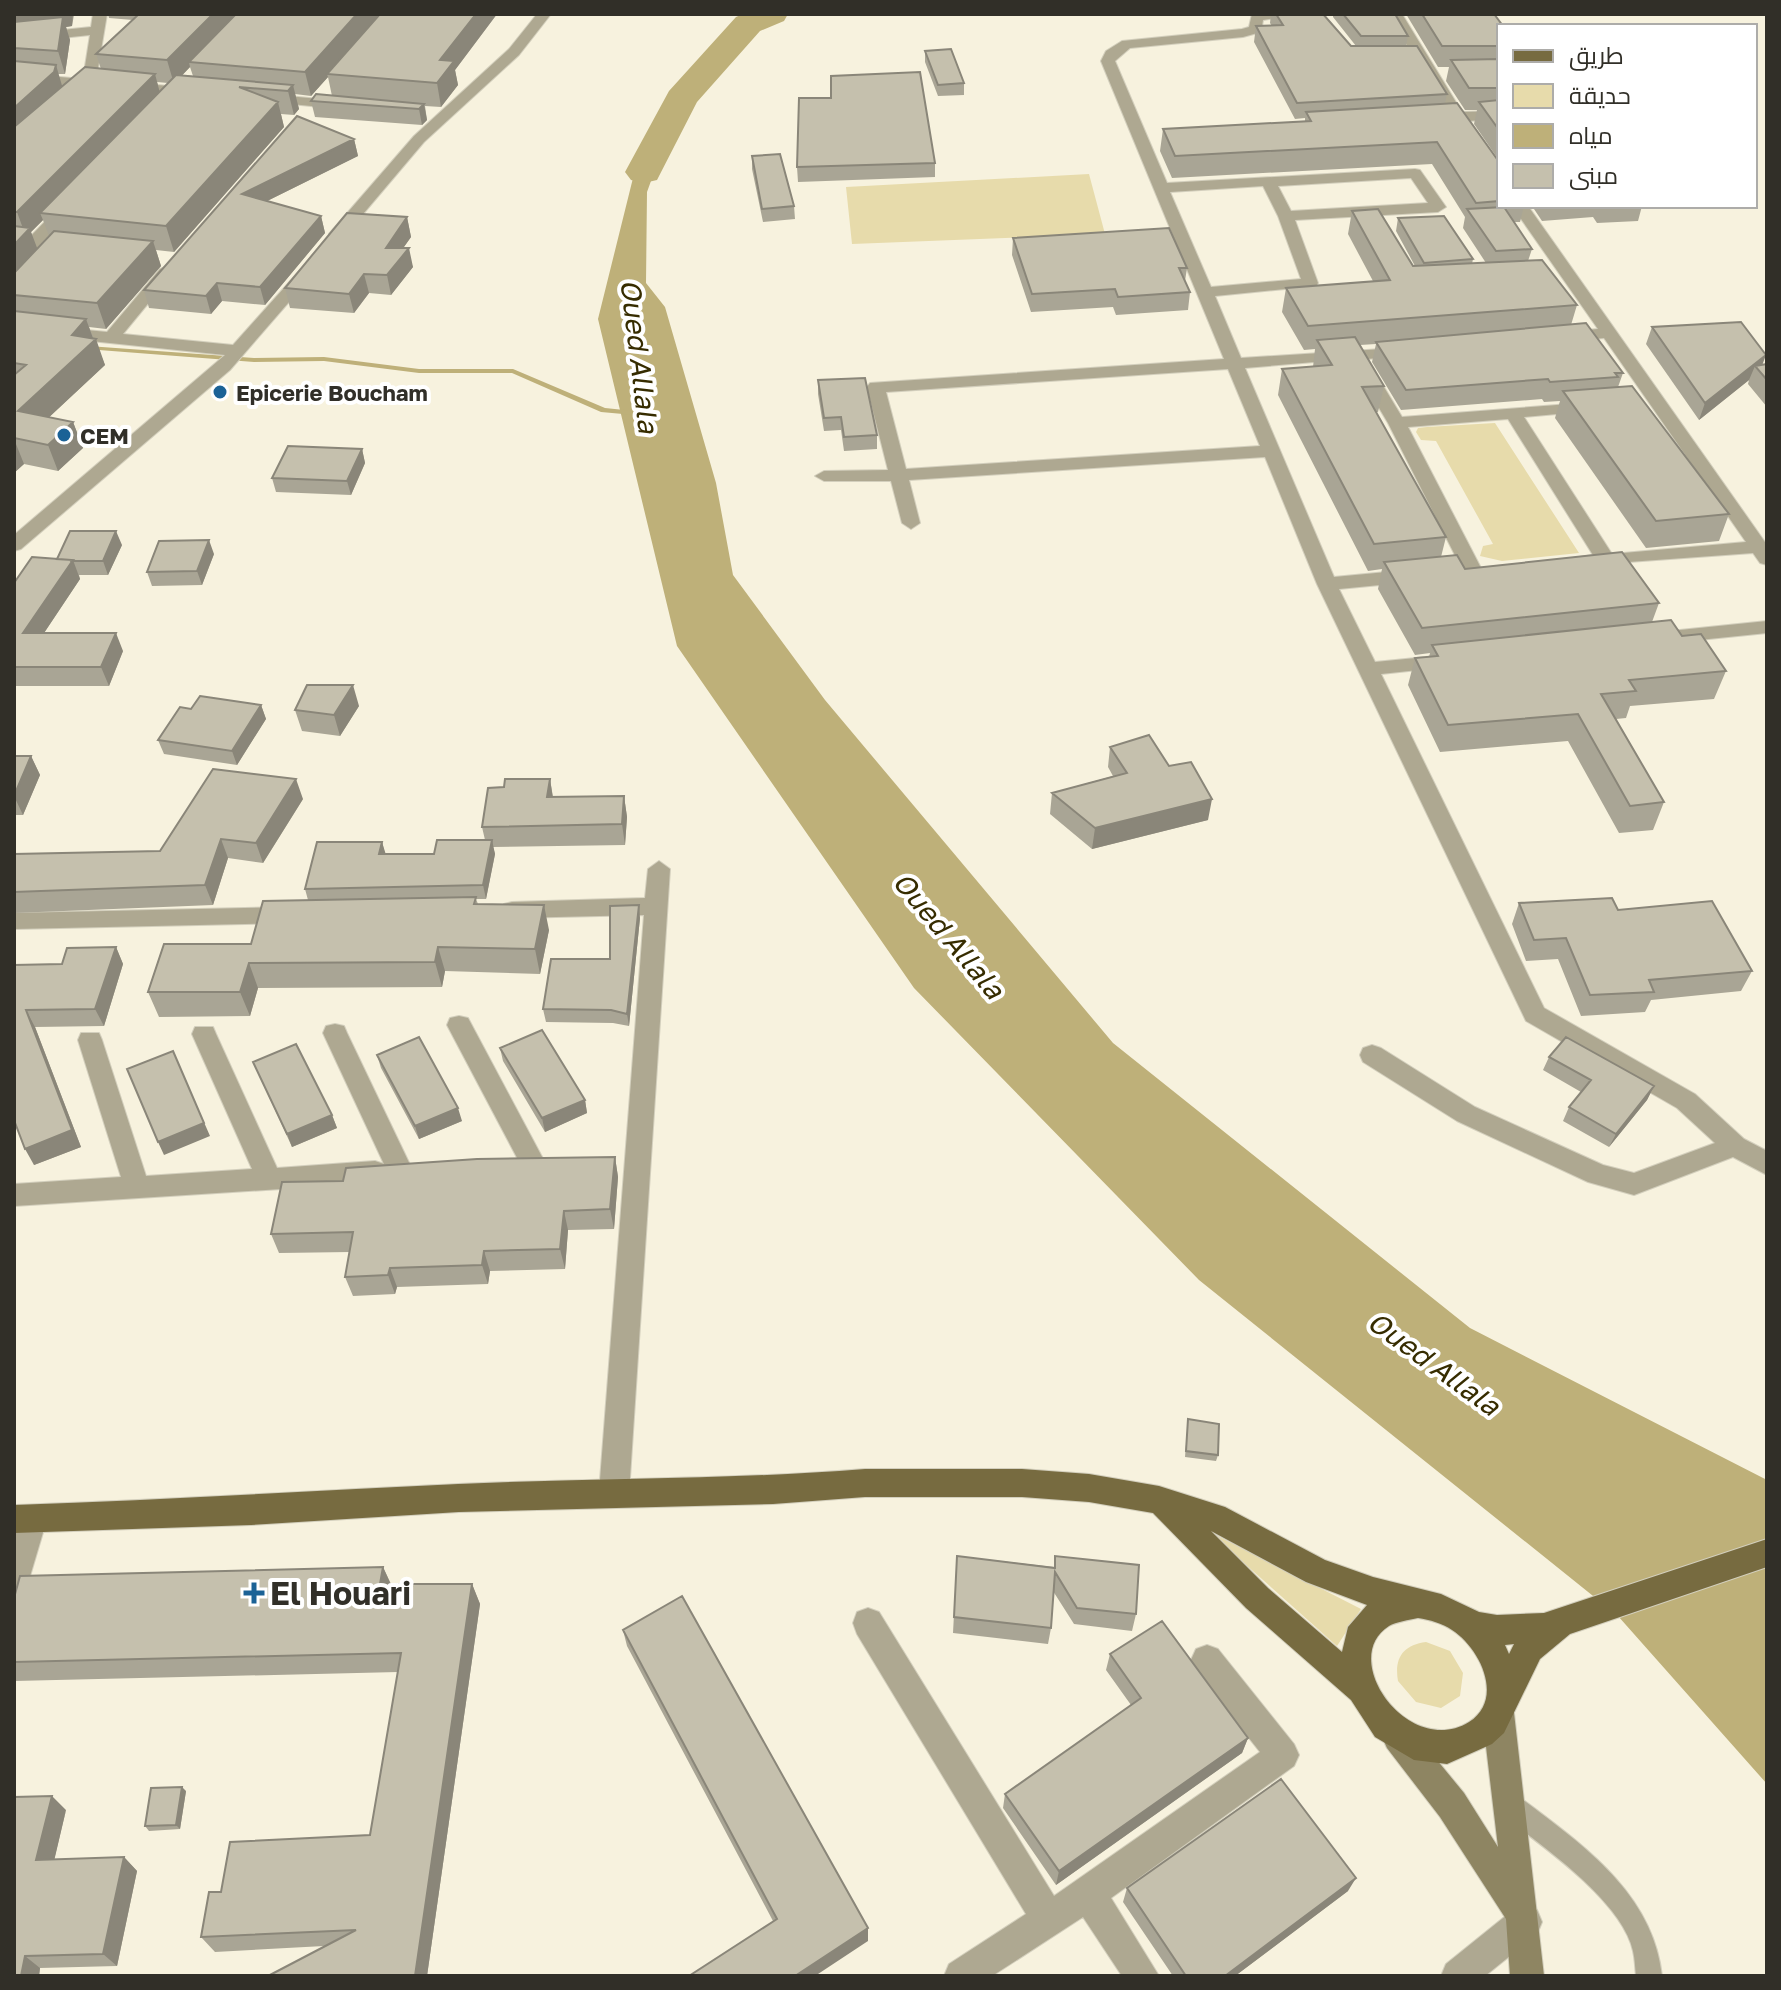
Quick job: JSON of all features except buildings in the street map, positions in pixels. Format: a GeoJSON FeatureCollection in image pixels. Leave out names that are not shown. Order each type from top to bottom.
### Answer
{"type":"FeatureCollection","features":[{"type":"Feature","properties":{"kind":"main road"},"geometry":{"type":"LineString","coordinates":[[23,1519],[614,1493],[951,1482],[1089,1488],[1159,1500],[1240,1528],[1317,1572],[1373,1592],[1456,1614],[1472,1626],[1496,1658],[1500,1704]]}},
{"type":"Feature","properties":{"kind":"main road"},"geometry":{"type":"LineString","coordinates":[[1159,1500],[1257,1598],[1359,1688],[1369,1706],[1397,1736],[1438,1747],[1458,1746],[1489,1728],[1510,1676],[1529,1648],[1565,1622]]}},
{"type":"Feature","properties":{"kind":"main road"},"geometry":{"type":"LineString","coordinates":[[1472,1626],[1521,1630],[1565,1622],[1767,1553]]}},
{"type":"Feature","properties":{"kind":"main road"},"geometry":{"type":"LineString","coordinates":[[1359,1688],[1355,1652],[1365,1628],[1384,1611],[1418,1603]]}},
{"type":"Feature","properties":{"kind":"street"},"geometry":{"type":"LineString","coordinates":[[68,102],[89,82],[90,59],[99,30],[100,14]]}},
{"type":"Feature","properties":{"kind":"street"},"geometry":{"type":"LineString","coordinates":[[14,545],[234,357],[376,186],[514,52],[544,14]]}},
{"type":"Feature","properties":{"kind":"street"},"geometry":{"type":"LineString","coordinates":[[1292,14],[1256,17],[1256,29],[1243,33],[1127,44],[1118,48],[1108,61],[1144,134],[1161,188],[1327,584],[1535,1014],[1686,1101],[1735,1146],[1767,1164]]}},
{"type":"Feature","properties":{"kind":"street"},"geometry":{"type":"LineString","coordinates":[[1395,14],[1414,55],[1438,74],[1458,117],[1497,173]]}},
{"type":"Feature","properties":{"kind":"street"},"geometry":{"type":"LineString","coordinates":[[14,39],[99,30]]}},
{"type":"Feature","properties":{"kind":"street"},"geometry":{"type":"LineString","coordinates":[[14,77],[210,93]]}},
{"type":"Feature","properties":{"kind":"street"},"geometry":{"type":"LineString","coordinates":[[256,97],[360,107]]}},
{"type":"Feature","properties":{"kind":"street"},"geometry":{"type":"LineString","coordinates":[[418,112],[447,115]]}},
{"type":"Feature","properties":{"kind":"street"},"geometry":{"type":"LineString","coordinates":[[1412,120],[1497,115]]}},
{"type":"Feature","properties":{"kind":"street"},"geometry":{"type":"LineString","coordinates":[[1161,188],[1415,173],[1442,213],[1286,216]]}},
{"type":"Feature","properties":{"kind":"street"},"geometry":{"type":"LineString","coordinates":[[1204,292],[1310,283],[1286,216],[1268,181]]}},
{"type":"Feature","properties":{"kind":"street"},"geometry":{"type":"LineString","coordinates":[[31,245],[84,190]]}},
{"type":"Feature","properties":{"kind":"street"},"geometry":{"type":"LineString","coordinates":[[1521,208],[1609,333],[1648,402],[1763,553]]}},
{"type":"Feature","properties":{"kind":"street"},"geometry":{"type":"LineString","coordinates":[[14,243],[57,247]]}},
{"type":"Feature","properties":{"kind":"street"},"geometry":{"type":"LineString","coordinates":[[111,338],[176,260],[162,258]]}},
{"type":"Feature","properties":{"kind":"street"},"geometry":{"type":"LineString","coordinates":[[1540,276],[1568,274]]}},
{"type":"Feature","properties":{"kind":"street"},"geometry":{"type":"LineString","coordinates":[[14,328],[111,338],[234,357]]}},
{"type":"Feature","properties":{"kind":"street"},"geometry":{"type":"LineString","coordinates":[[1545,338],[1609,333]]}},
{"type":"Feature","properties":{"kind":"street"},"geometry":{"type":"LineString","coordinates":[[911,523],[876,387],[1419,350]]}},
{"type":"Feature","properties":{"kind":"street"},"geometry":{"type":"LineString","coordinates":[[1327,584],[1480,570],[1356,355]]}},
{"type":"Feature","properties":{"kind":"street"},"geometry":{"type":"LineString","coordinates":[[1397,423],[1608,405]]}},
{"type":"Feature","properties":{"kind":"street"},"geometry":{"type":"LineString","coordinates":[[1513,413],[1606,560]]}},
{"type":"Feature","properties":{"kind":"street"},"geometry":{"type":"LineString","coordinates":[[824,476],[899,475],[1273,451]]}},
{"type":"Feature","properties":{"kind":"street"},"geometry":{"type":"LineString","coordinates":[[1562,564],[1763,553]]}},
{"type":"Feature","properties":{"kind":"street"},"geometry":{"type":"LineString","coordinates":[[1656,639],[1767,627]]}},
{"type":"Feature","properties":{"kind":"street"},"geometry":{"type":"LineString","coordinates":[[1370,669],[1465,659]]}},
{"type":"Feature","properties":{"kind":"street"},"geometry":{"type":"LineString","coordinates":[[614,1493],[659,869]]}},
{"type":"Feature","properties":{"kind":"street"},"geometry":{"type":"LineString","coordinates":[[484,910],[656,906]]}},
{"type":"Feature","properties":{"kind":"street"},"geometry":{"type":"LineString","coordinates":[[14,921],[312,914]]}},
{"type":"Feature","properties":{"kind":"street"},"geometry":{"type":"LineString","coordinates":[[459,1025],[532,1162]]}},
{"type":"Feature","properties":{"kind":"street"},"geometry":{"type":"LineString","coordinates":[[335,1033],[400,1171]]}},
{"type":"Feature","properties":{"kind":"street"},"geometry":{"type":"LineString","coordinates":[[204,1034],[269,1179]]}},
{"type":"Feature","properties":{"kind":"street"},"geometry":{"type":"LineString","coordinates":[[90,1040],[137,1187]]}},
{"type":"Feature","properties":{"kind":"street"},"geometry":{"type":"LineString","coordinates":[[1372,1055],[1466,1114],[1597,1174],[1634,1184],[1735,1146]]}},
{"type":"Feature","properties":{"kind":"street"},"geometry":{"type":"LineString","coordinates":[[607,1158],[637,1156]]}},
{"type":"Feature","properties":{"kind":"street"},"geometry":{"type":"LineString","coordinates":[[502,1164],[562,1160]]}},
{"type":"Feature","properties":{"kind":"street"},"geometry":{"type":"LineString","coordinates":[[14,1195],[429,1169]]}},
{"type":"Feature","properties":{"kind":"street"},"geometry":{"type":"LineString","coordinates":[[14,1583],[23,1519]]}},
{"type":"Feature","properties":{"kind":"street"},"geometry":{"type":"LineString","coordinates":[[868,1623],[1049,1919]]}},
{"type":"Feature","properties":{"kind":"street"},"geometry":{"type":"LineString","coordinates":[[961,1976],[1088,1894],[1283,1755],[1207,1660]]}},
{"type":"Feature","properties":{"kind":"street"},"geometry":{"type":"LineString","coordinates":[[1500,1704],[1507,1803],[1525,1922],[1527,1976]]}},
{"type":"Feature","properties":{"kind":"street"},"geometry":{"type":"LineString","coordinates":[[1397,1736],[1461,1817],[1525,1922]]}},
{"type":"Feature","properties":{"kind":"street"},"geometry":{"type":"LineString","coordinates":[[1088,1894],[1142,1976]]}},
{"type":"Feature","properties":{"kind":"street"},"geometry":{"type":"LineString","coordinates":[[1458,1976],[1525,1922]]}},
{"type":"Feature","properties":{"kind":"lane"},"geometry":{"type":"LineString","coordinates":[[1507,1803],[1578,1859],[1607,1889],[1639,1929],[1650,1962],[1649,1976]]}},
{"type":"Feature","properties":{"kind":"green space"},"geometry":{"type":"Polygon","coordinates":[[[1089,174],[1105,234],[852,244],[846,187],[1089,174]]]}},
{"type":"Feature","properties":{"kind":"green space"},"geometry":{"type":"Polygon","coordinates":[[[1495,423],[1579,553],[1502,561],[1480,556],[1483,546],[1493,544],[1436,441],[1421,440],[1416,432],[1418,428],[1495,423]]]}},
{"type":"Feature","properties":{"kind":"green space"},"geometry":{"type":"Polygon","coordinates":[[[1208,1531],[1361,1609],[1337,1646],[1208,1531]]]}},
{"type":"Feature","properties":{"kind":"green space"},"geometry":{"type":"Polygon","coordinates":[[[1426,1642],[1450,1651],[1463,1673],[1460,1696],[1441,1708],[1416,1702],[1398,1681],[1397,1666],[1402,1654],[1411,1646],[1426,1642]]]}},
{"type":"Feature","properties":{"kind":"water"},"geometry":{"type":"Polygon","coordinates":[[[681,98],[647,192],[646,283],[665,307],[716,483],[733,575],[825,700],[1113,1043],[1470,1328],[1767,1480],[1767,1784],[1618,1616],[1199,1280],[914,988],[677,646],[598,319],[634,174],[670,106],[681,98]]]}},
{"type":"Feature","properties":{"kind":"waterway","name":"Oued Allala"},"geometry":{"type":"LineString","coordinates":[[748,24],[752,14]]}},
{"type":"Feature","properties":{"kind":"waterway","name":"Oued Allala"},"geometry":{"type":"LineString","coordinates":[[644,172],[681,98],[748,24],[772,14]]}},
{"type":"Feature","properties":{"kind":"waterway"},"geometry":{"type":"LineString","coordinates":[[88,348],[254,360],[324,359],[419,371],[513,371],[604,410],[634,413]]}},
{"type":"Feature","properties":{"kind":"place","name":"Epicerie Boucham"},"geometry":{"type":"Point","coordinates":[220,392]}},
{"type":"Feature","properties":{"kind":"place","name":"CEM"},"geometry":{"type":"Point","coordinates":[64,435]}},
{"type":"Feature","properties":{"kind":"place","name":"El Houari"},"geometry":{"type":"Point","coordinates":[254,1593]}}]}
